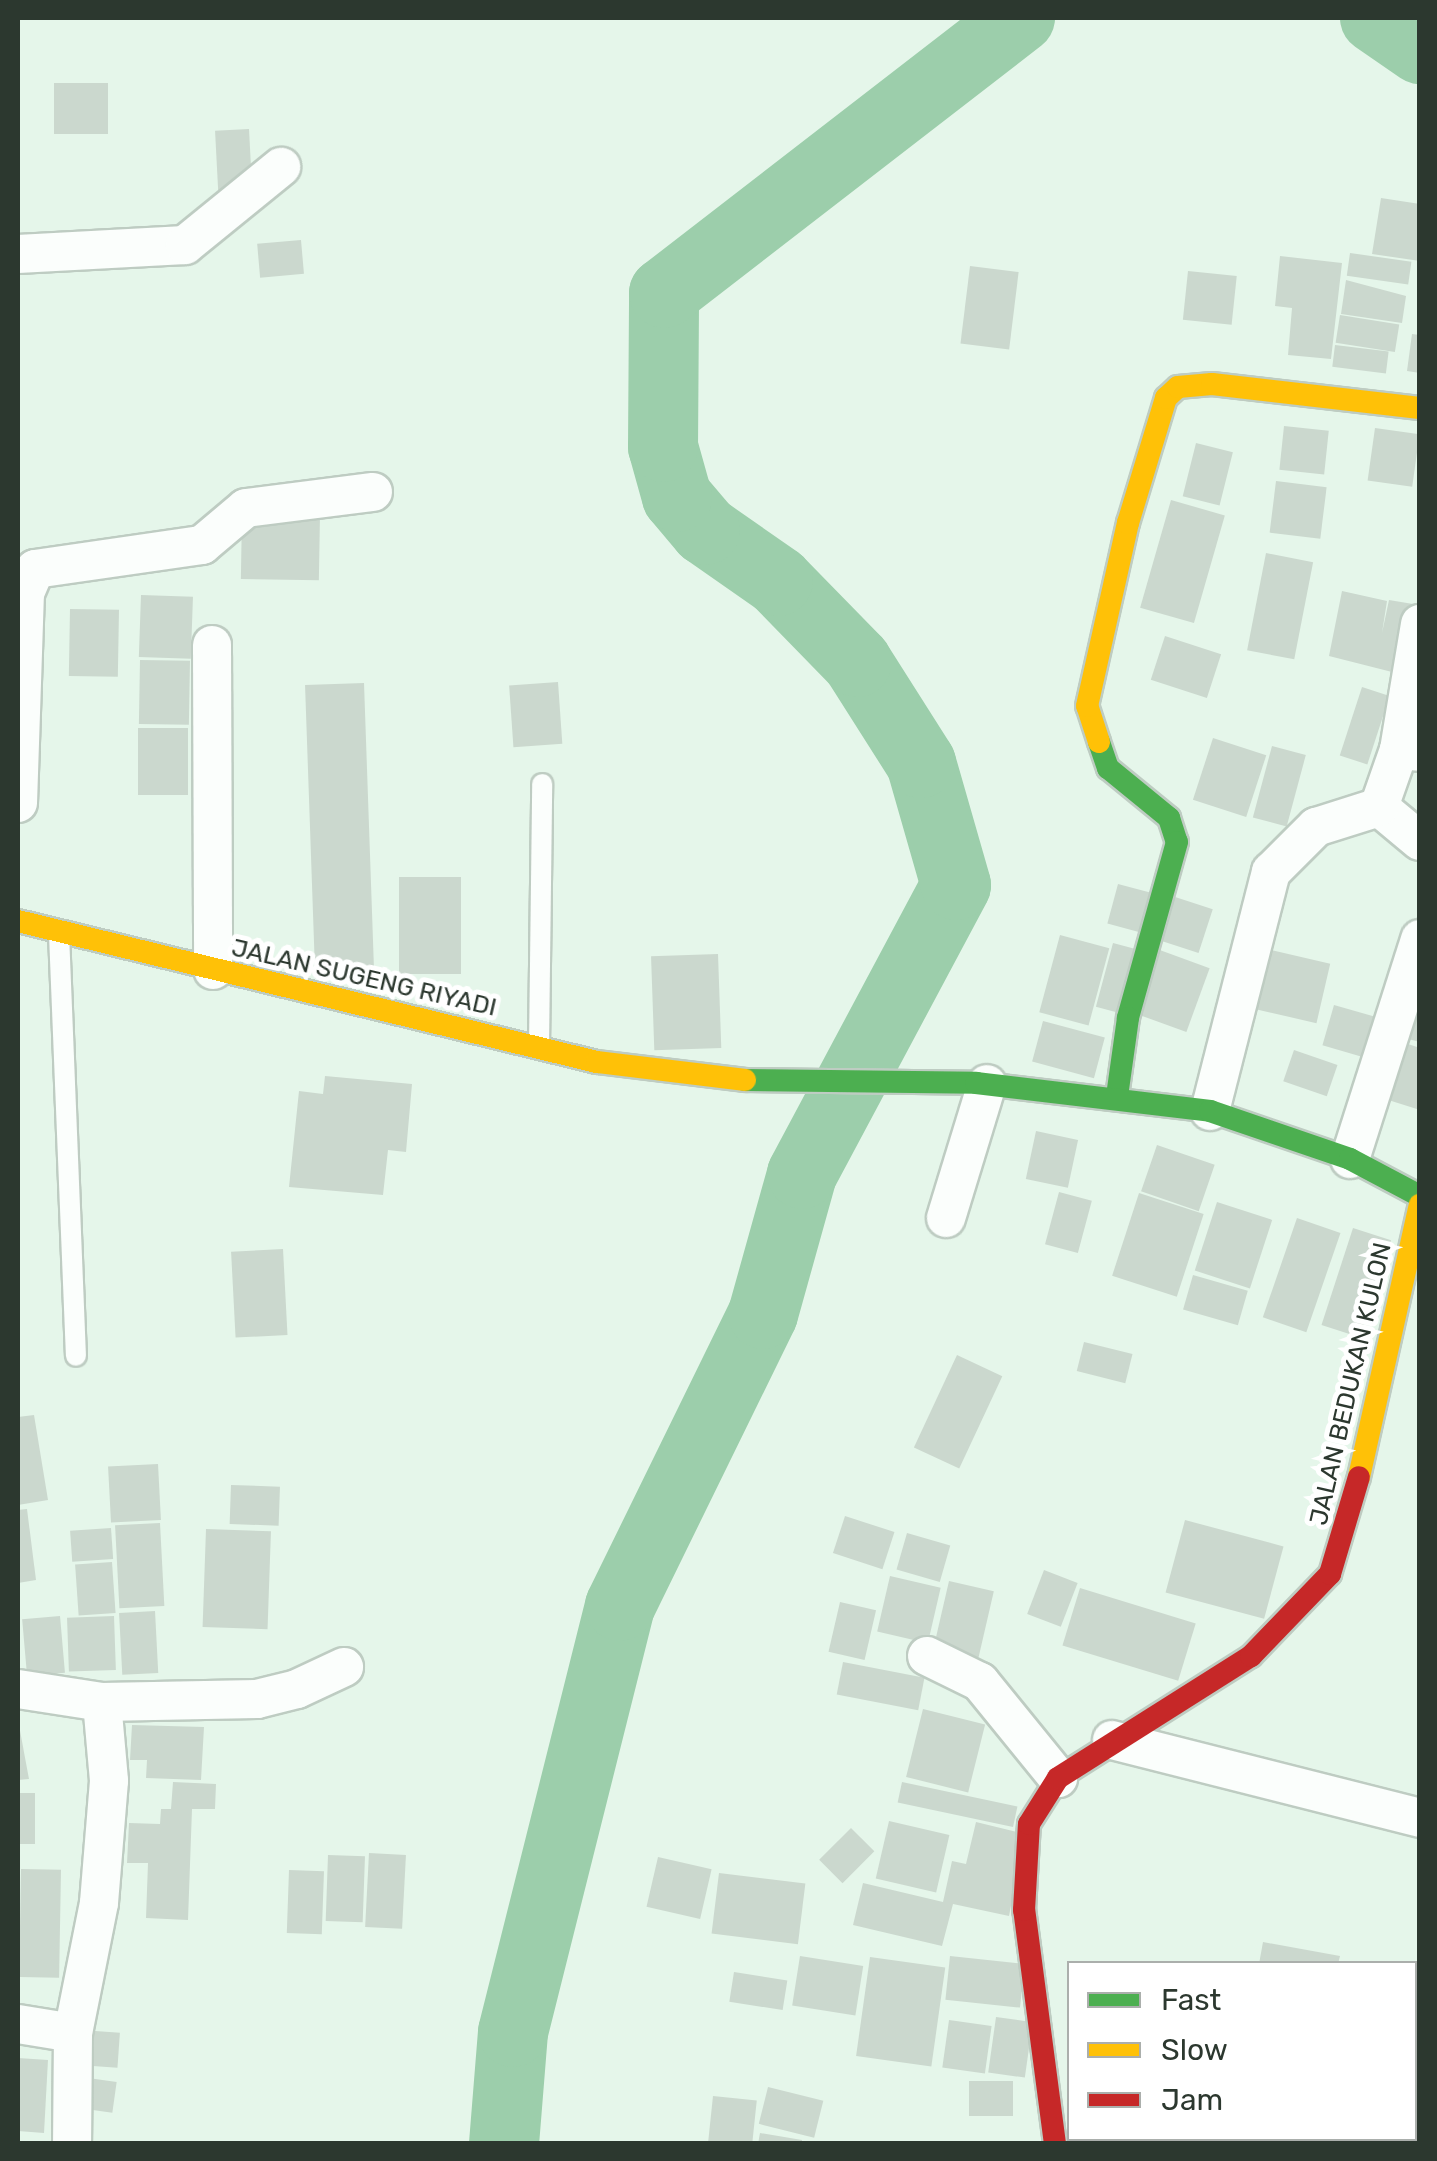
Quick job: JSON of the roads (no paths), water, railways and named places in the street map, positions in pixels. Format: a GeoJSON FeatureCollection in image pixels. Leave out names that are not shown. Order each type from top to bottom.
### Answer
{"type":"FeatureCollection","features":[{"type":"Feature","properties":{"kind":"street"},"geometry":{"type":"LineString","coordinates":[[18,254],[186,245],[281,167]]}},
{"type":"Feature","properties":{"kind":"street"},"geometry":{"type":"LineString","coordinates":[[1116,1096],[1128,1018],[1178,842],[1170,818],[1108,768],[1087,706],[1128,523],[1166,398],[1178,387],[1212,384],[1420,408]]}},
{"type":"Feature","properties":{"kind":"street"},"geometry":{"type":"LineString","coordinates":[[18,803],[25,593],[35,569],[202,545],[246,508],[373,492]]}},
{"type":"Feature","properties":{"kind":"street"},"geometry":{"type":"LineString","coordinates":[[1210,1110],[1271,872],[1316,828],[1379,806],[1409,751],[1420,624]]}},
{"type":"Feature","properties":{"kind":"street"},"geometry":{"type":"LineString","coordinates":[[212,645],[213,970]]}},
{"type":"Feature","properties":{"kind":"street"},"geometry":{"type":"LineString","coordinates":[[1379,806],[1420,842]]}},
{"type":"Feature","properties":{"kind":"street","name":"JALAN SUGENG RIYADI"},"geometry":{"type":"LineString","coordinates":[[18,921],[539,1048],[701,1080],[982,1084],[1116,1096],[1210,1110],[1350,1160],[1420,1196]]}},
{"type":"Feature","properties":{"kind":"street"},"geometry":{"type":"LineString","coordinates":[[1350,1160],[1420,939]]}},
{"type":"Feature","properties":{"kind":"street"},"geometry":{"type":"LineString","coordinates":[[946,1218],[982,1084]]}},
{"type":"Feature","properties":{"kind":"street","name":"JALAN BEDUKAN KULON"},"geometry":{"type":"LineString","coordinates":[[1055,2144],[1022,1863],[1029,1824],[1058,1778],[1112,1740],[1250,1656],[1330,1574],[1348,1528],[1420,1205]]}},
{"type":"Feature","properties":{"kind":"street"},"geometry":{"type":"LineString","coordinates":[[927,1656],[980,1682],[1058,1778]]}},
{"type":"Feature","properties":{"kind":"street"},"geometry":{"type":"LineString","coordinates":[[18,1689],[102,1702],[257,1699],[298,1690],[344,1666]]}},
{"type":"Feature","properties":{"kind":"street"},"geometry":{"type":"LineString","coordinates":[[72,2144],[73,2034],[100,1902],[110,1781],[102,1702]]}},
{"type":"Feature","properties":{"kind":"street"},"geometry":{"type":"LineString","coordinates":[[1112,1740],[1420,1818]]}},
{"type":"Feature","properties":{"kind":"street"},"geometry":{"type":"LineString","coordinates":[[18,2024],[73,2034]]}},
{"type":"Feature","properties":{"kind":"street"},"geometry":{"type":"LineString","coordinates":[[1417,2073],[1420,2045]]}},
{"type":"Feature","properties":{"kind":"lane"},"geometry":{"type":"LineString","coordinates":[[539,1048],[542,784]]}},
{"type":"Feature","properties":{"kind":"lane"},"geometry":{"type":"LineString","coordinates":[[59,932],[76,1356]]}},
{"type":"Feature","properties":{"kind":"waterway"},"geometry":{"type":"LineString","coordinates":[[504,2144],[513,2032],[620,1606],[763,1314],[802,1174],[956,885],[921,763],[857,662],[778,581],[705,530],[677,497],[663,447],[664,293],[1020,18]]}},
{"type":"Feature","properties":{"kind":"waterway"},"geometry":{"type":"LineString","coordinates":[[1375,18],[1420,49]]}}]}
